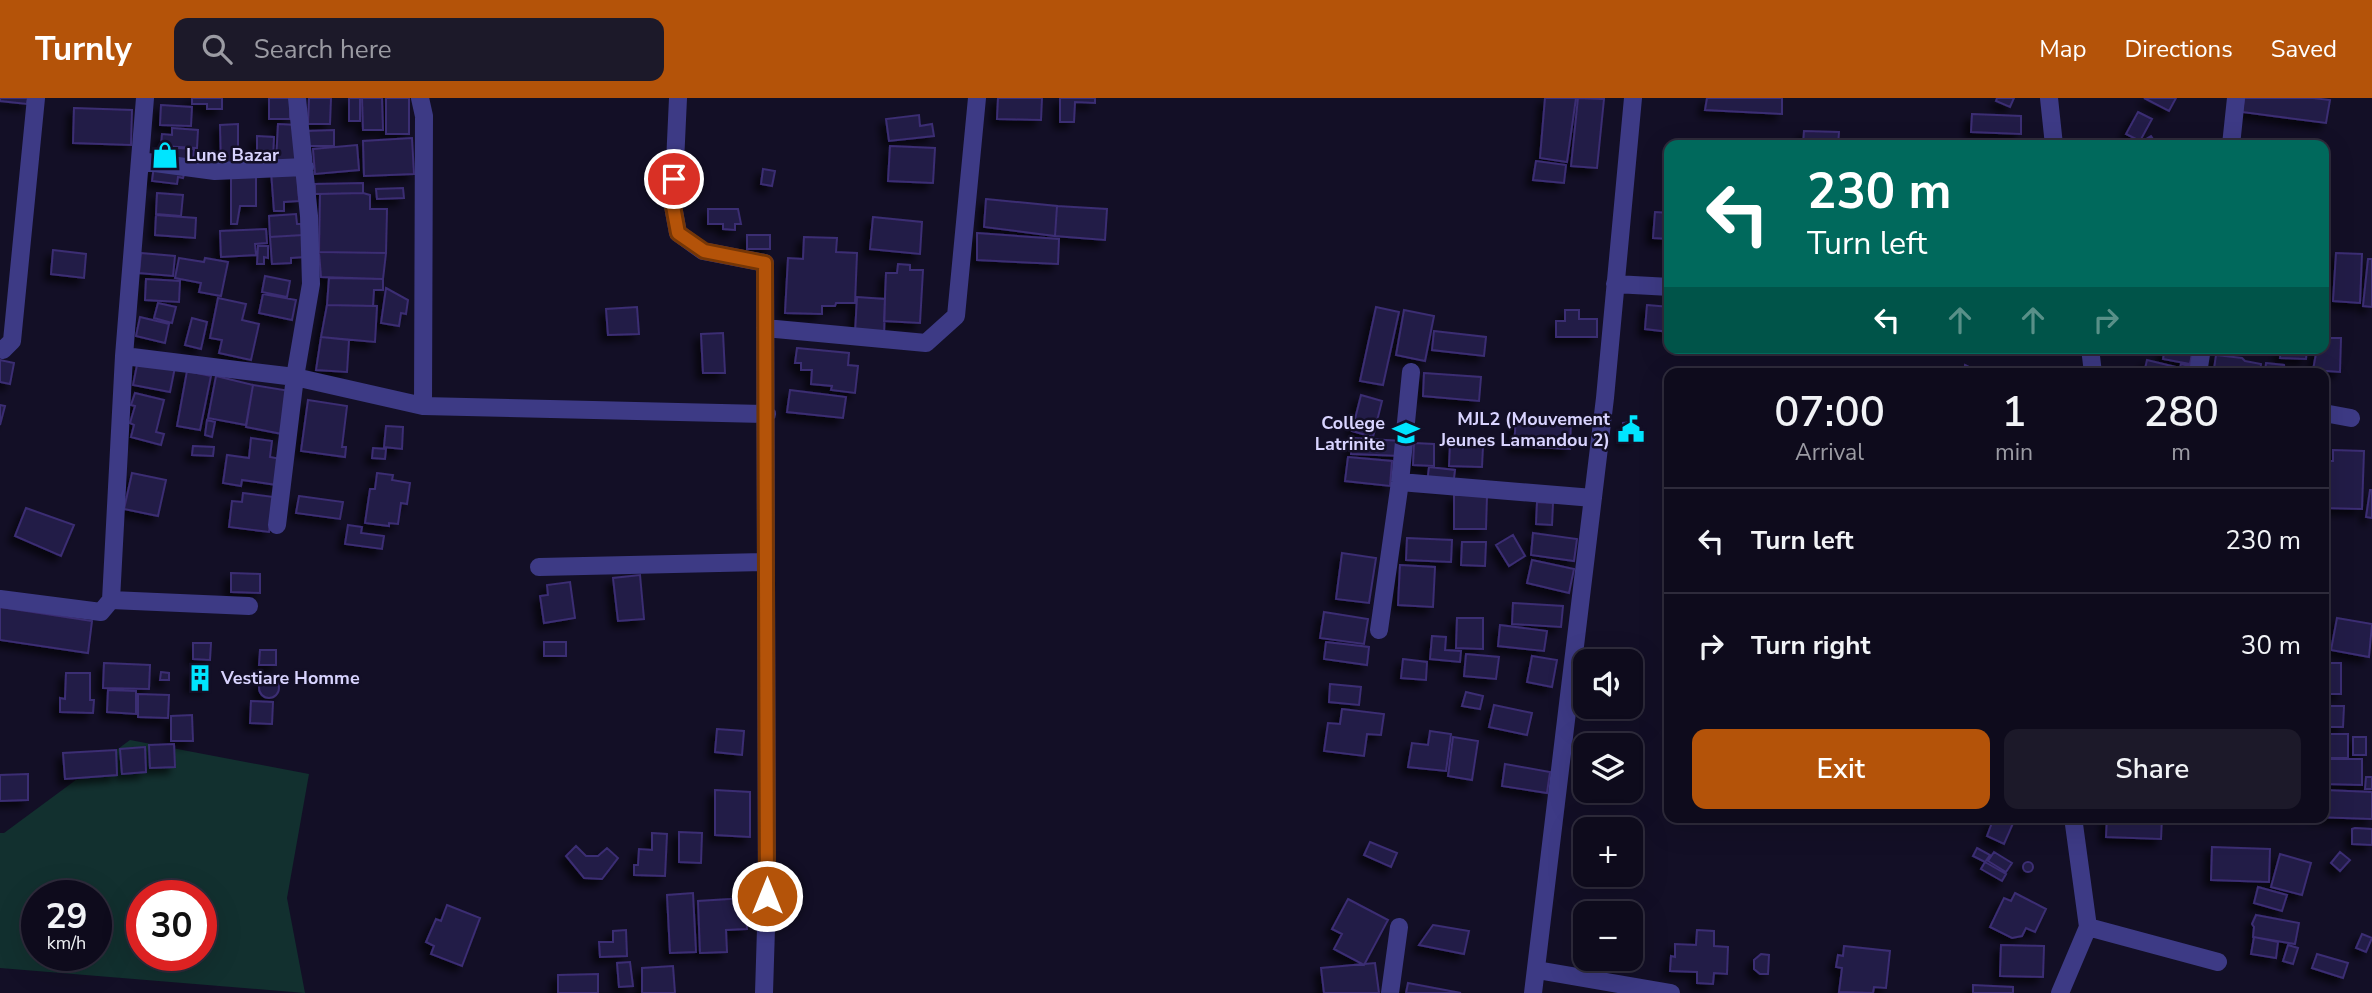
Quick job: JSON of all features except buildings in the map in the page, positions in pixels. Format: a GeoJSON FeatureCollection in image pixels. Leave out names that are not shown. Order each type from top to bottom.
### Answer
{"type":"FeatureCollection","features":[{"type":"Feature","properties":{"kind":"street"},"geometry":{"type":"LineString","coordinates":[[0,349],[3,350],[12,341],[36,98]]}},
{"type":"Feature","properties":{"kind":"street"},"geometry":{"type":"LineString","coordinates":[[0,599],[101,612],[111,600],[124,356],[145,98]]}},
{"type":"Feature","properties":{"kind":"street"},"geometry":{"type":"LineString","coordinates":[[277,525],[295,377],[311,284],[305,167],[297,98]]}},
{"type":"Feature","properties":{"kind":"street"},"geometry":{"type":"LineString","coordinates":[[421,98],[424,116],[423,406]]}},
{"type":"Feature","properties":{"kind":"street"},"geometry":{"type":"LineString","coordinates":[[678,98],[673,206],[678,233],[704,251],[765,263],[767,896],[764,993]]}},
{"type":"Feature","properties":{"kind":"street"},"geometry":{"type":"LineString","coordinates":[[765,328],[926,343],[956,316],[977,98]]}},
{"type":"Feature","properties":{"kind":"street"},"geometry":{"type":"LineString","coordinates":[[1533,993],[1592,498],[1633,98]]}},
{"type":"Feature","properties":{"kind":"street"},"geometry":{"type":"LineString","coordinates":[[2049,98],[2053,140]]}},
{"type":"Feature","properties":{"kind":"street"},"geometry":{"type":"LineString","coordinates":[[2232,140],[2236,98]]}},
{"type":"Feature","properties":{"kind":"street"},"geometry":{"type":"LineString","coordinates":[[140,161],[215,171],[305,167]]}},
{"type":"Feature","properties":{"kind":"street"},"geometry":{"type":"LineString","coordinates":[[1615,284],[1664,287]]}},
{"type":"Feature","properties":{"kind":"street"},"geometry":{"type":"LineString","coordinates":[[124,356],[295,377],[423,406],[767,414]]}},
{"type":"Feature","properties":{"kind":"street"},"geometry":{"type":"LineString","coordinates":[[1379,629],[1400,482],[1411,372]]}},
{"type":"Feature","properties":{"kind":"street"},"geometry":{"type":"LineString","coordinates":[[2329,415],[2351,418]]}},
{"type":"Feature","properties":{"kind":"street"},"geometry":{"type":"LineString","coordinates":[[1400,482],[1592,498]]}},
{"type":"Feature","properties":{"kind":"street"},"geometry":{"type":"LineString","coordinates":[[539,567],[765,562]]}},
{"type":"Feature","properties":{"kind":"street"},"geometry":{"type":"LineString","coordinates":[[111,600],[248,607]]}},
{"type":"Feature","properties":{"kind":"street"},"geometry":{"type":"LineString","coordinates":[[2060,993],[2088,927],[2074,823]]}},
{"type":"Feature","properties":{"kind":"street"},"geometry":{"type":"LineString","coordinates":[[1390,993],[1399,927]]}},
{"type":"Feature","properties":{"kind":"street"},"geometry":{"type":"LineString","coordinates":[[2088,927],[2218,962]]}},
{"type":"Feature","properties":{"kind":"street"},"geometry":{"type":"LineString","coordinates":[[1537,970],[1671,993]]}},
{"type":"Feature","properties":{"kind":"green space"},"geometry":{"type":"Polygon","coordinates":[[[130,740],[309,774],[287,898],[305,993],[37,971],[112,971],[112,880],[21,880],[21,970],[0,968],[0,833],[4,833],[130,740]]]}},
{"type":"Feature","properties":{"kind":"place","name":"Lune Bazar"},"geometry":{"type":"Point","coordinates":[165,155]}},
{"type":"Feature","properties":{"kind":"place","name":"MJL2 (Mouvement Jeunes Lamandou 2)"},"geometry":{"type":"Point","coordinates":[1631,429]}},
{"type":"Feature","properties":{"kind":"place","name":"College Latrinite"},"geometry":{"type":"Point","coordinates":[1406,433]}},
{"type":"Feature","properties":{"kind":"place","name":"Vestiare Homme"},"geometry":{"type":"Point","coordinates":[200,678]}},
{"type":"Feature","properties":{"kind":"route"},"geometry":{"type":"LineString","coordinates":[[674,179],[673,206],[678,233],[704,251],[765,263],[767,896]]}}]}
